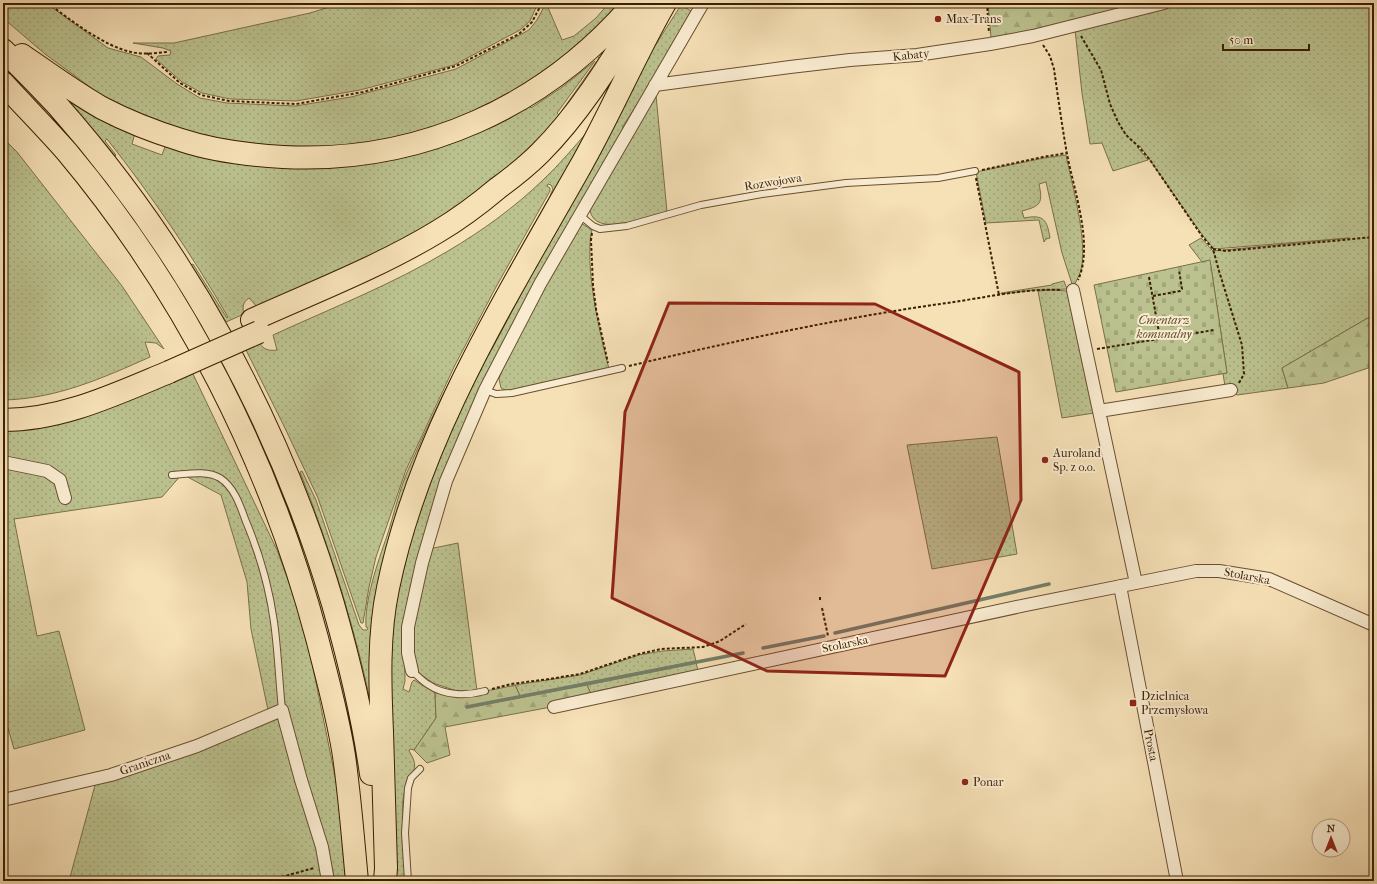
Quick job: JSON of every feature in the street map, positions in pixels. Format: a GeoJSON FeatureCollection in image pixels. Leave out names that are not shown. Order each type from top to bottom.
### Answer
{"type":"FeatureCollection","features":[{"type":"Feature","properties":{"kind":"highway"},"geometry":{"type":"LineString","coordinates":[[3,43],[103,108],[137,124],[183,141],[258,156],[309,158],[331,157],[375,152],[408,146],[453,131],[509,106],[570,66],[615,25],[634,3]]}},
{"type":"Feature","properties":{"kind":"highway"},"geometry":{"type":"LineString","coordinates":[[255,326],[411,247],[455,221],[500,187],[540,153],[570,119],[597,82],[648,3]]}},
{"type":"Feature","properties":{"kind":"highway"},"geometry":{"type":"LineString","coordinates":[[385,881],[386,868],[381,639],[388,590],[400,539],[416,489],[435,442],[476,353],[501,304],[580,167],[646,36],[665,3]]}},
{"type":"Feature","properties":{"kind":"highway"},"geometry":{"type":"LineString","coordinates":[[3,420],[33,418],[58,414],[106,398],[166,365],[255,326],[396,270],[444,244],[475,225],[512,196],[550,161],[580,127],[646,36]]}},
{"type":"Feature","properties":{"kind":"highway"},"geometry":{"type":"LineString","coordinates":[[3,50],[58,107],[105,164],[148,220],[204,307],[250,391],[291,481],[322,567],[344,642],[354,684],[367,746],[372,781],[380,881]]}},
{"type":"Feature","properties":{"kind":"highway"},"geometry":{"type":"LineString","coordinates":[[3,83],[66,152],[148,261],[182,315],[215,374],[246,438],[294,558],[330,689],[344,754],[351,814],[356,881]]}},
{"type":"Feature","properties":{"kind":"highway"},"geometry":{"type":"LineString","coordinates":[[3,408],[50,402],[76,395],[166,365]]}},
{"type":"Feature","properties":{"kind":"street"},"geometry":{"type":"LineString","coordinates":[[412,671],[408,653],[408,627],[422,563],[446,481],[485,390],[540,284],[581,216],[703,3]]}},
{"type":"Feature","properties":{"kind":"street","name":"Kabaty"},"geometry":{"type":"LineString","coordinates":[[655,85],[790,67],[917,55],[990,44],[1033,36],[1164,3]]}},
{"type":"Feature","properties":{"kind":"street"},"geometry":{"type":"LineString","coordinates":[[1073,290],[1136,583]]}},
{"type":"Feature","properties":{"kind":"street"},"geometry":{"type":"LineString","coordinates":[[1099,411],[1231,390]]}},
{"type":"Feature","properties":{"kind":"street"},"geometry":{"type":"LineString","coordinates":[[3,462],[46,471],[60,480],[65,498]]}},
{"type":"Feature","properties":{"kind":"street","name":"Stolarska"},"geometry":{"type":"LineString","coordinates":[[554,707],[699,675],[1196,571],[1219,571],[1269,579],[1374,625]]}},
{"type":"Feature","properties":{"kind":"street","name":"Prosta"},"geometry":{"type":"LineString","coordinates":[[1120,586],[1177,881]]}},
{"type":"Feature","properties":{"kind":"street"},"geometry":{"type":"LineString","coordinates":[[282,710],[322,847],[328,881]]}},
{"type":"Feature","properties":{"kind":"street","name":"Graniczna"},"geometry":{"type":"LineString","coordinates":[[3,800],[110,775],[197,746],[282,710]]}},
{"type":"Feature","properties":{"kind":"lane","name":"Rozwojowa"},"geometry":{"type":"LineString","coordinates":[[595,227],[600,229],[627,226],[701,205],[769,193],[846,183],[938,178],[975,171]]}},
{"type":"Feature","properties":{"kind":"lane"},"geometry":{"type":"LineString","coordinates":[[581,216],[595,227]]}},
{"type":"Feature","properties":{"kind":"lane"},"geometry":{"type":"LineString","coordinates":[[485,390],[496,394],[512,393],[622,368]]}},
{"type":"Feature","properties":{"kind":"lane"},"geometry":{"type":"LineString","coordinates":[[172,475],[198,473],[213,475],[220,478],[229,486],[240,505],[265,578],[274,621],[282,710]]}},
{"type":"Feature","properties":{"kind":"lane"},"geometry":{"type":"LineString","coordinates":[[412,671],[429,686],[450,693],[472,694],[485,690]]}},
{"type":"Feature","properties":{"kind":"lane"},"geometry":{"type":"LineString","coordinates":[[408,881],[405,833],[408,788],[411,778],[420,769]]}},
{"type":"Feature","properties":{"kind":"path"},"geometry":{"type":"LineString","coordinates":[[48,3],[69,19],[107,42],[130,52],[168,52]]}},
{"type":"Feature","properties":{"kind":"path"},"geometry":{"type":"LineString","coordinates":[[147,53],[180,83],[201,95],[229,101],[296,104],[363,92],[456,66],[519,34],[532,22],[542,3]]}},
{"type":"Feature","properties":{"kind":"path"},"geometry":{"type":"LineString","coordinates":[[987,3],[990,44]]}},
{"type":"Feature","properties":{"kind":"path"},"geometry":{"type":"LineString","coordinates":[[1075,26],[1101,70],[1110,104],[1126,135],[1150,160],[1202,236],[1213,249],[1243,351],[1244,370],[1242,378],[1231,390]]}},
{"type":"Feature","properties":{"kind":"path"},"geometry":{"type":"LineString","coordinates":[[622,368],[725,343],[886,312],[1041,290],[1073,290],[1082,271],[1084,251],[1081,224],[1067,153],[1054,68],[1050,56],[1033,36]]}},
{"type":"Feature","properties":{"kind":"path"},"geometry":{"type":"LineString","coordinates":[[1000,295],[975,171],[1067,153]]}},
{"type":"Feature","properties":{"kind":"path"},"geometry":{"type":"LineString","coordinates":[[595,227],[591,240],[592,285],[610,371]]}},
{"type":"Feature","properties":{"kind":"path"},"geometry":{"type":"LineString","coordinates":[[1213,249],[1226,251],[1374,237]]}},
{"type":"Feature","properties":{"kind":"path"},"geometry":{"type":"LineString","coordinates":[[1153,296],[1180,292],[1182,289],[1179,270]]}},
{"type":"Feature","properties":{"kind":"path"},"geometry":{"type":"LineString","coordinates":[[1149,277],[1160,338]]}},
{"type":"Feature","properties":{"kind":"path"},"geometry":{"type":"LineString","coordinates":[[1086,350],[1214,330]]}},
{"type":"Feature","properties":{"kind":"path"},"geometry":{"type":"LineString","coordinates":[[822,608],[829,638]]}},
{"type":"Feature","properties":{"kind":"path"},"geometry":{"type":"LineString","coordinates":[[485,690],[511,684],[580,674],[639,654],[661,649],[703,647],[720,641],[746,624]]}},
{"type":"Feature","properties":{"kind":"path"},"geometry":{"type":"LineString","coordinates":[[267,881],[325,864]]}},
{"type":"Feature","properties":{"kind":"highlighted area"},"geometry":{"type":"Polygon","coordinates":[[[669,303],[875,304],[1019,372],[1021,500],[945,676],[767,671],[612,598],[625,412],[669,303]]]}},
{"type":"Feature","properties":{"kind":"green space"},"geometry":{"type":"Polygon","coordinates":[[[3,3],[46,3],[108,48],[141,57],[177,84],[200,98],[227,103],[295,106],[351,97],[456,69],[529,30],[537,20],[546,3],[562,40],[574,36],[596,18],[609,3],[621,3],[585,43],[516,91],[449,122],[406,138],[350,148],[223,144],[153,122],[105,98],[45,54],[3,18],[3,3]]]}},
{"type":"Feature","properties":{"kind":"green space"},"geometry":{"type":"Polygon","coordinates":[[[342,3],[538,3],[530,21],[520,30],[454,65],[360,90],[296,101],[230,99],[202,93],[182,82],[156,59],[158,56],[170,55],[171,51],[163,48],[133,43],[174,43],[310,13],[342,3]]]}},
{"type":"Feature","properties":{"kind":"green space"},"geometry":{"type":"Polygon","coordinates":[[[988,3],[1159,3],[993,40],[991,37],[988,3]]]}},
{"type":"Feature","properties":{"kind":"green space"},"geometry":{"type":"Polygon","coordinates":[[[1168,3],[1374,3],[1374,316],[1366,319],[1282,368],[1288,388],[1237,395],[1225,386],[1223,374],[1227,373],[1210,261],[1202,262],[1189,245],[1201,238],[1213,251],[1349,238],[1214,249],[1203,236],[1140,146],[1137,147],[1148,160],[1113,171],[1102,143],[1090,144],[1082,93],[1075,30],[1168,3]]]}},
{"type":"Feature","properties":{"kind":"green space"},"geometry":{"type":"Polygon","coordinates":[[[681,5],[691,11],[651,83],[623,126],[621,142],[473,404],[404,633],[405,681],[403,689],[409,692],[414,680],[435,693],[436,718],[414,750],[410,749],[409,751],[415,764],[403,799],[403,840],[406,881],[393,881],[386,641],[427,475],[487,347],[492,349],[644,63],[681,5]]]}},
{"type":"Feature","properties":{"kind":"green space"},"geometry":{"type":"Polygon","coordinates":[[[628,21],[549,133],[442,222],[259,309],[249,298],[245,301],[243,309],[244,314],[226,322],[191,265],[193,264],[227,318],[228,317],[186,248],[140,182],[107,139],[105,141],[116,155],[115,156],[49,81],[206,152],[430,144],[628,21]],[[596,55],[596,57],[559,87],[530,106],[531,108],[561,88],[595,61],[557,113],[559,115],[599,58],[596,55]],[[135,133],[132,144],[162,155],[166,144],[135,133]]]}},
{"type":"Feature","properties":{"kind":"green space"},"geometry":{"type":"Polygon","coordinates":[[[656,95],[667,212],[636,221],[611,224],[601,223],[594,219],[590,210],[656,95]]]}},
{"type":"Feature","properties":{"kind":"green space"},"geometry":{"type":"Polygon","coordinates":[[[588,131],[431,430],[373,714],[359,652],[342,592],[322,531],[300,472],[302,471],[316,500],[359,625],[363,630],[367,630],[367,606],[372,582],[399,494],[408,470],[457,366],[549,198],[553,189],[551,185],[548,184],[547,186],[550,188],[550,191],[496,287],[455,365],[406,470],[376,557],[363,623],[361,623],[318,498],[246,350],[260,343],[267,350],[277,350],[273,335],[406,274],[486,227],[532,190],[555,168],[588,131]]]}},
{"type":"Feature","properties":{"kind":"green space"},"geometry":{"type":"Polygon","coordinates":[[[3,138],[17,152],[122,286],[164,349],[156,343],[145,342],[150,357],[97,380],[42,396],[3,400],[3,138]]]}},
{"type":"Feature","properties":{"kind":"green space"},"geometry":{"type":"Polygon","coordinates":[[[1066,155],[1081,229],[1083,258],[1081,270],[1073,287],[1062,253],[1046,182],[1039,184],[1041,196],[1039,203],[1022,211],[1024,218],[1036,217],[1040,218],[1046,223],[1050,238],[1046,239],[1044,242],[1039,220],[986,223],[976,172],[1066,155]]]}},
{"type":"Feature","properties":{"kind":"green space"},"geometry":{"type":"Polygon","coordinates":[[[581,223],[592,230],[590,238],[590,263],[593,290],[609,369],[509,391],[505,390],[501,388],[499,379],[514,342],[581,223]]]}},
{"type":"Feature","properties":{"kind":"green space","name":"Cmentarz komunalny"},"geometry":{"type":"Polygon","coordinates":[[[1210,260],[1227,373],[1116,392],[1094,285],[1210,260]]]}},
{"type":"Feature","properties":{"kind":"green space"},"geometry":{"type":"Polygon","coordinates":[[[1064,281],[1067,289],[1036,290],[1001,294],[1052,285],[1064,281]]]}},
{"type":"Feature","properties":{"kind":"green space"},"geometry":{"type":"Polygon","coordinates":[[[1038,291],[1067,291],[1094,413],[1062,418],[1038,291]]]}},
{"type":"Feature","properties":{"kind":"green space"},"geometry":{"type":"Polygon","coordinates":[[[1374,316],[1374,366],[1324,383],[1288,388],[1282,368],[1366,319],[1374,316]]]}},
{"type":"Feature","properties":{"kind":"green space"},"geometry":{"type":"Polygon","coordinates":[[[193,374],[277,550],[300,613],[312,663],[338,791],[346,881],[69,881],[97,778],[269,715],[251,629],[247,582],[221,495],[182,474],[162,497],[14,519],[37,636],[59,631],[85,730],[14,749],[3,711],[3,429],[155,387],[193,374]]]}},
{"type":"Feature","properties":{"kind":"green space"},"geometry":{"type":"Polygon","coordinates":[[[997,437],[1017,554],[932,569],[907,445],[997,437]]]}},
{"type":"Feature","properties":{"kind":"green space"},"geometry":{"type":"Polygon","coordinates":[[[458,543],[477,691],[457,691],[433,683],[419,673],[413,662],[409,627],[429,549],[458,543]]]}},
{"type":"Feature","properties":{"kind":"green space"},"geometry":{"type":"Polygon","coordinates":[[[693,649],[696,661],[520,696],[515,685],[580,675],[639,655],[662,651],[693,649]]]}},
{"type":"Feature","properties":{"kind":"green space"},"geometry":{"type":"Polygon","coordinates":[[[696,663],[698,670],[597,691],[591,694],[587,685],[696,663]]]}},
{"type":"Feature","properties":{"kind":"green space"},"geometry":{"type":"Polygon","coordinates":[[[515,685],[520,696],[466,708],[587,685],[591,694],[551,707],[445,727],[450,755],[427,763],[414,750],[436,718],[435,693],[456,694],[476,692],[515,685]]]}},
{"type":"Feature","properties":{"kind":"waterway"},"geometry":{"type":"LineString","coordinates":[[835,633],[1049,584]]}},
{"type":"Feature","properties":{"kind":"waterway"},"geometry":{"type":"LineString","coordinates":[[763,648],[824,636]]}},
{"type":"Feature","properties":{"kind":"waterway"},"geometry":{"type":"LineString","coordinates":[[467,707],[743,653]]}},
{"type":"Feature","properties":{"kind":"place","name":"Max-Trans"},"geometry":{"type":"Point","coordinates":[938,19]}},
{"type":"Feature","properties":{"kind":"place","name":"Auroland Sp. z o.o."},"geometry":{"type":"Point","coordinates":[1045,460]}},
{"type":"Feature","properties":{"kind":"place","name":"Dzielnica Przemysłowa"},"geometry":{"type":"Point","coordinates":[1133,703]}},
{"type":"Feature","properties":{"kind":"place","name":"Ponar"},"geometry":{"type":"Point","coordinates":[965,782]}}]}
